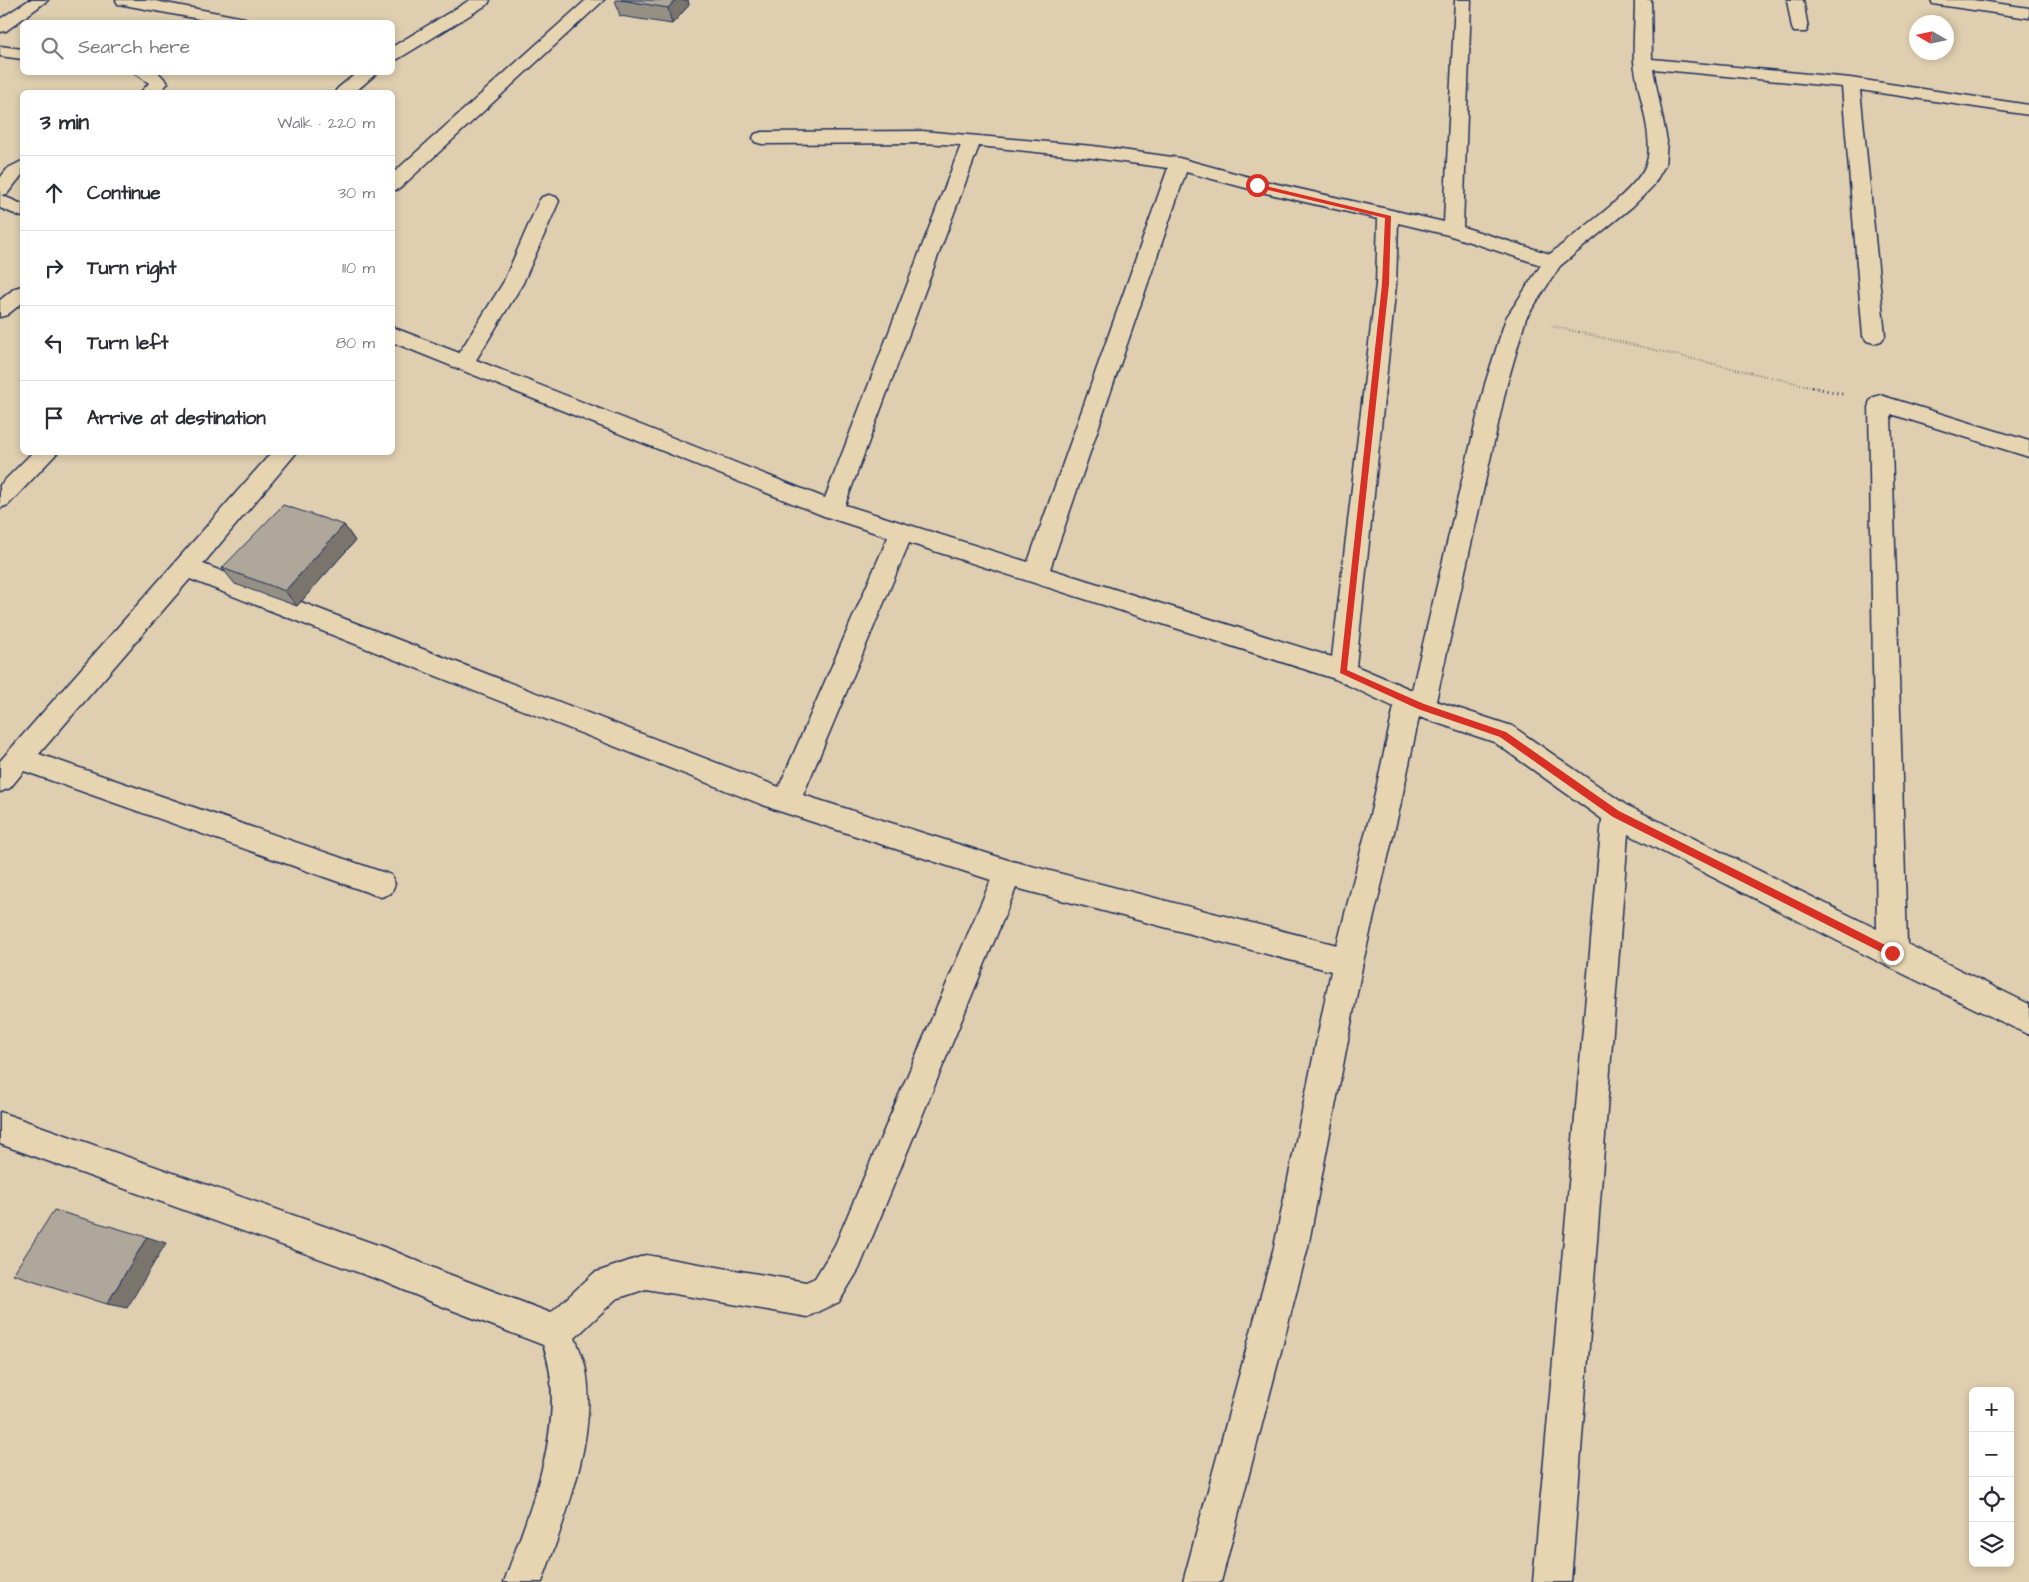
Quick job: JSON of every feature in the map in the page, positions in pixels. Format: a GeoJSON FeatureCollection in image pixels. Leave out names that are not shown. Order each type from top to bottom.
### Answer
{"type":"FeatureCollection","features":[{"type":"Feature","properties":{"kind":"street"},"geometry":{"type":"LineString","coordinates":[[0,27],[40,0]]}},
{"type":"Feature","properties":{"kind":"street"},"geometry":{"type":"LineString","coordinates":[[124,0],[229,20]]}},
{"type":"Feature","properties":{"kind":"street"},"geometry":{"type":"LineString","coordinates":[[395,53],[482,0]]}},
{"type":"Feature","properties":{"kind":"street"},"geometry":{"type":"LineString","coordinates":[[395,182],[596,0]]}},
{"type":"Feature","properties":{"kind":"street"},"geometry":{"type":"LineString","coordinates":[[1452,230],[1463,0]]}},
{"type":"Feature","properties":{"kind":"street"},"geometry":{"type":"LineString","coordinates":[[1202,1582],[1291,1247],[1348,962],[1386,807],[1415,704],[1496,384],[1516,318],[1553,262],[1626,202],[1646,182],[1656,165],[1658,141],[1644,63],[1643,0]]}},
{"type":"Feature","properties":{"kind":"street"},"geometry":{"type":"LineString","coordinates":[[1794,0],[1800,28]]}},
{"type":"Feature","properties":{"kind":"street"},"geometry":{"type":"LineString","coordinates":[[1939,0],[2029,13]]}},
{"type":"Feature","properties":{"kind":"street"},"geometry":{"type":"LineString","coordinates":[[0,51],[20,54]]}},
{"type":"Feature","properties":{"kind":"street"},"geometry":{"type":"LineString","coordinates":[[1644,63],[1850,83],[2029,110]]}},
{"type":"Feature","properties":{"kind":"street"},"geometry":{"type":"LineString","coordinates":[[151,75],[159,83],[152,90]]}},
{"type":"Feature","properties":{"kind":"street"},"geometry":{"type":"LineString","coordinates":[[347,90],[366,75]]}},
{"type":"Feature","properties":{"kind":"street"},"geometry":{"type":"LineString","coordinates":[[1850,83],[1874,336]]}},
{"type":"Feature","properties":{"kind":"street"},"geometry":{"type":"LineString","coordinates":[[762,138],[922,137],[972,140],[1093,152],[1178,164],[1452,230],[1553,262]]}},
{"type":"Feature","properties":{"kind":"street"},"geometry":{"type":"LineString","coordinates":[[832,510],[972,140]]}},
{"type":"Feature","properties":{"kind":"street"},"geometry":{"type":"LineString","coordinates":[[1036,573],[1178,164]]}},
{"type":"Feature","properties":{"kind":"street"},"geometry":{"type":"LineString","coordinates":[[0,190],[20,168]]}},
{"type":"Feature","properties":{"kind":"street"},"geometry":{"type":"LineString","coordinates":[[463,364],[513,283],[549,200]]}},
{"type":"Feature","properties":{"kind":"street"},"geometry":{"type":"LineString","coordinates":[[0,201],[20,210]]}},
{"type":"Feature","properties":{"kind":"street"},"geometry":{"type":"LineString","coordinates":[[1343,671],[1386,284],[1388,216]]}},
{"type":"Feature","properties":{"kind":"street"},"geometry":{"type":"LineString","coordinates":[[0,310],[20,295]]}},
{"type":"Feature","properties":{"kind":"street"},"geometry":{"type":"LineString","coordinates":[[395,335],[832,510],[1343,671],[1415,704],[1503,734],[1616,814],[2029,1020]]}},
{"type":"Feature","properties":{"kind":"street"},"geometry":{"type":"LineString","coordinates":[[1892,953],[1880,403],[2029,449]]}},
{"type":"Feature","properties":{"kind":"street"},"geometry":{"type":"LineString","coordinates":[[0,499],[44,455]]}},
{"type":"Feature","properties":{"kind":"street"},"geometry":{"type":"LineString","coordinates":[[0,780],[187,568],[283,455]]}},
{"type":"Feature","properties":{"kind":"street"},"geometry":{"type":"LineString","coordinates":[[786,802],[902,531]]}},
{"type":"Feature","properties":{"kind":"street"},"geometry":{"type":"LineString","coordinates":[[187,568],[786,802],[1008,873],[1348,962]]}},
{"type":"Feature","properties":{"kind":"street"},"geometry":{"type":"LineString","coordinates":[[19,758],[381,884]]}},
{"type":"Feature","properties":{"kind":"street"},"geometry":{"type":"LineString","coordinates":[[1552,1582],[1616,814]]}},
{"type":"Feature","properties":{"kind":"street"},"geometry":{"type":"LineString","coordinates":[[556,1332],[606,1286],[646,1272],[808,1300],[827,1290],[847,1257],[1008,873]]}},
{"type":"Feature","properties":{"kind":"street"},"geometry":{"type":"LineString","coordinates":[[0,1128],[389,1266],[439,1288],[556,1332]]}},
{"type":"Feature","properties":{"kind":"street"},"geometry":{"type":"LineString","coordinates":[[523,1582],[555,1490],[568,1425],[570,1374],[556,1332]]}},
{"type":"Feature","properties":{"kind":"path"},"geometry":{"type":"LineString","coordinates":[[1516,318],[1880,403]]}},
{"type":"Feature","properties":{"kind":"building"},"geometry":{"type":"Polygon","coordinates":[[[621,0],[675,0],[668,8],[621,0]]]}},
{"type":"Feature","properties":{"kind":"building"},"geometry":{"type":"Polygon","coordinates":[[[283,505],[344,525],[285,591],[222,568],[283,505]]]}},
{"type":"Feature","properties":{"kind":"building"},"geometry":{"type":"Polygon","coordinates":[[[54,1210],[147,1237],[107,1304],[13,1274],[54,1210]]]}},
{"type":"Feature","properties":{"kind":"route"},"geometry":{"type":"LineString","coordinates":[[1257,185],[1388,216],[1386,284],[1343,671],[1421,707],[1503,734],[1616,814],[1892,953]]}}]}
